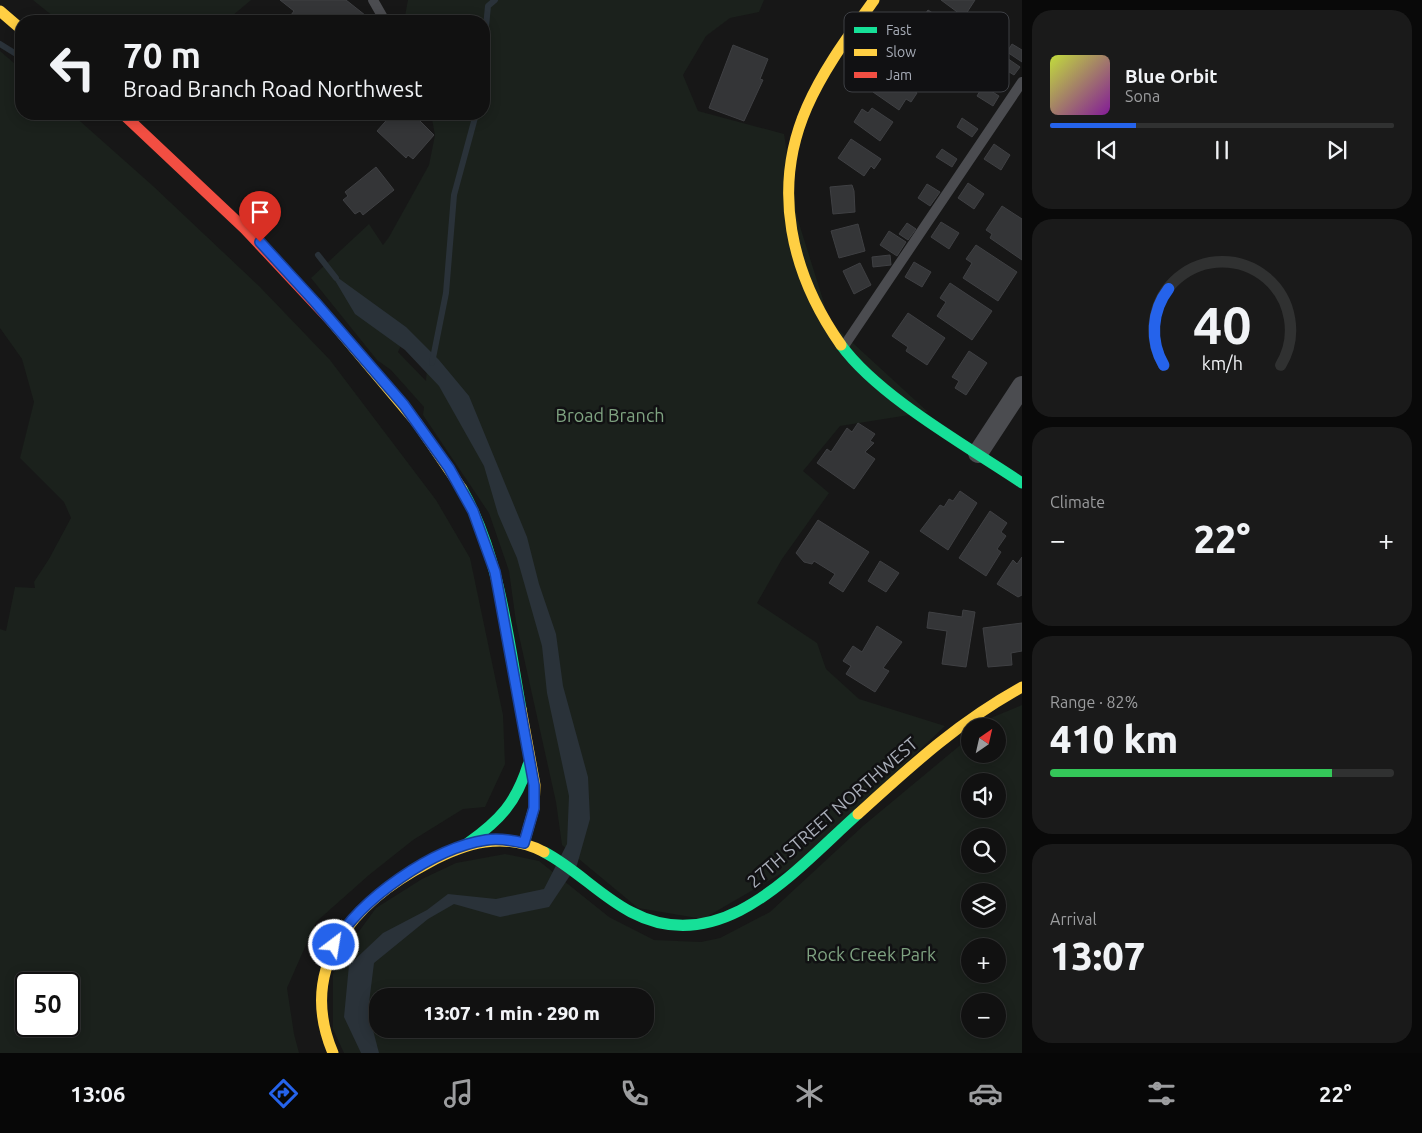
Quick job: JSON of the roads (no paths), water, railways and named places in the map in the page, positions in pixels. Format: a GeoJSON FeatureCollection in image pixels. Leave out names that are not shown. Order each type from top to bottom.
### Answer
{"type":"FeatureCollection","features":[{"type":"Feature","properties":{"kind":"street"},"geometry":{"type":"LineString","coordinates":[[866,12],[874,0]]}},
{"type":"Feature","properties":{"kind":"street"},"geometry":{"type":"LineString","coordinates":[[0,11],[15,24]]}},
{"type":"Feature","properties":{"kind":"street"},"geometry":{"type":"LineString","coordinates":[[844,46],[812,95],[800,126],[792,158],[788,208],[791,241],[805,285],[843,347],[867,373],[908,406],[1022,483]]}},
{"type":"Feature","properties":{"kind":"street"},"geometry":{"type":"LineString","coordinates":[[130,120],[212,194],[283,267],[404,405],[449,468],[473,511],[490,554],[530,759],[534,802],[524,843]]}},
{"type":"Feature","properties":{"kind":"street"},"geometry":{"type":"LineString","coordinates":[[978,453],[1022,386]]}},
{"type":"Feature","properties":{"kind":"street","name":"27TH STREET NORTHWEST"},"geometry":{"type":"LineString","coordinates":[[463,846],[492,840],[524,843],[556,857],[630,911],[663,925],[693,927],[727,917],[757,902],[777,887],[859,811],[960,725],[1022,687]]}},
{"type":"Feature","properties":{"kind":"street"},"geometry":{"type":"LineString","coordinates":[[333,1053],[323,1023],[322,992],[327,964],[341,933],[360,909],[384,889],[412,871],[463,846],[493,824],[512,805],[521,789],[530,759]]}},
{"type":"Feature","properties":{"kind":"lane"},"geometry":{"type":"LineString","coordinates":[[373,0],[382,15]]}},
{"type":"Feature","properties":{"kind":"lane"},"geometry":{"type":"LineString","coordinates":[[843,347],[1022,82]]}},
{"type":"Feature","properties":{"kind":"waterway"},"geometry":{"type":"LineString","coordinates":[[487,15],[488,6],[495,0]]}},
{"type":"Feature","properties":{"kind":"waterway","name":"Broad Branch"},"geometry":{"type":"LineString","coordinates":[[0,44],[15,53]]}},
{"type":"Feature","properties":{"kind":"waterway"},"geometry":{"type":"LineString","coordinates":[[432,363],[446,293],[454,195],[474,120]]}},
{"type":"Feature","properties":{"kind":"waterway","name":"Broad Branch"},"geometry":{"type":"LineString","coordinates":[[318,255],[336,278]]}},
{"type":"Feature","properties":{"kind":"park label","name":"Rock Creek Park"},"geometry":{"type":"Point","coordinates":[871,954]}}]}
